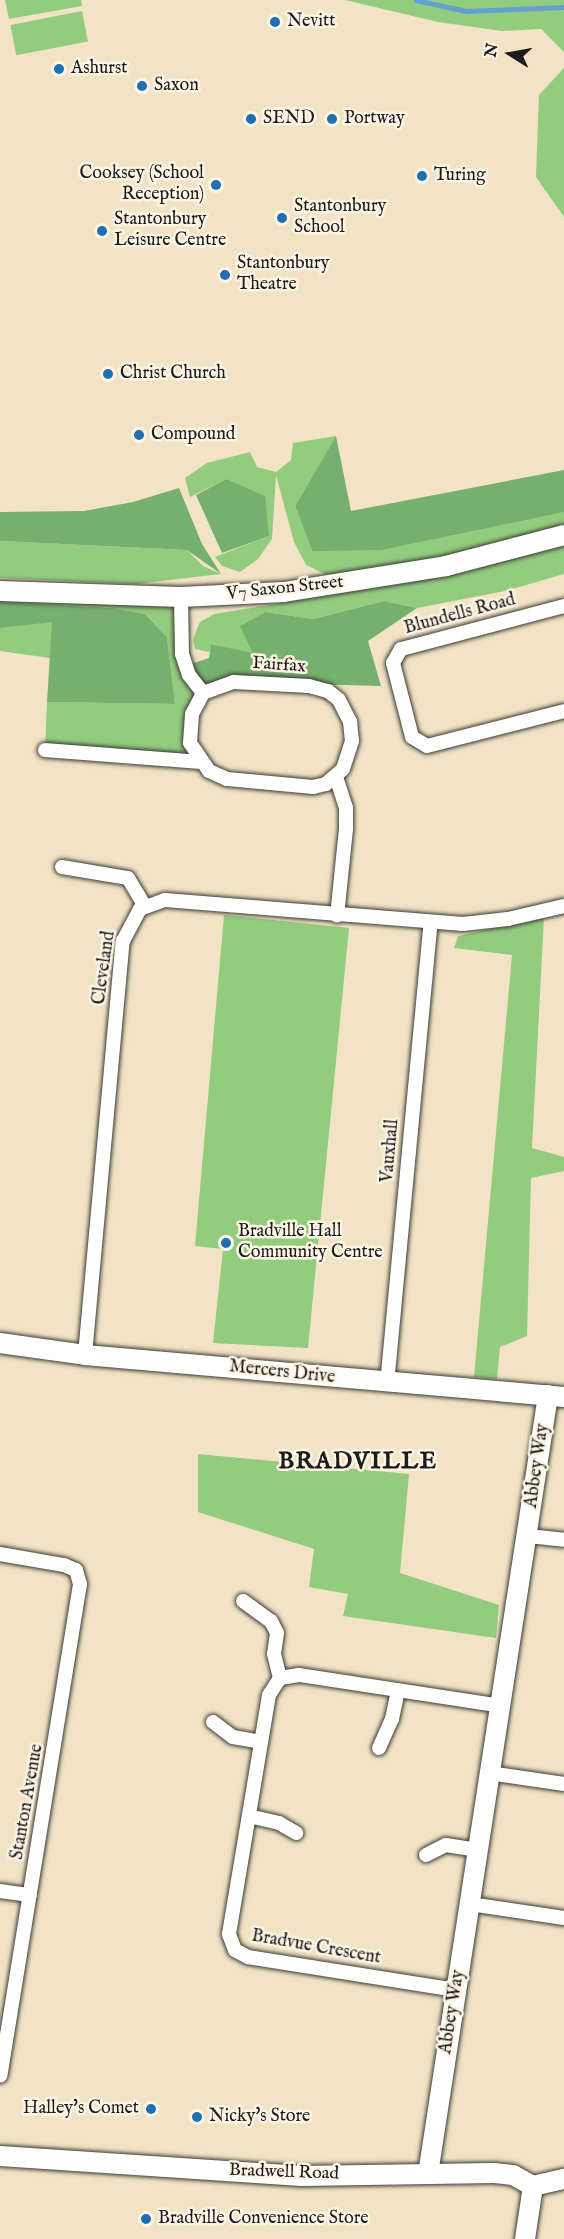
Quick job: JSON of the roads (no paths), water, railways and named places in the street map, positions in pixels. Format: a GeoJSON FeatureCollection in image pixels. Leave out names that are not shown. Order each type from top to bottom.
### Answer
{"type":"FeatureCollection","features":[{"type":"Feature","properties":{"kind":"street","name":"V7 Saxon Street"},"geometry":{"type":"LineString","coordinates":[[0,591],[182,597],[263,594],[446,566],[564,535]]}},
{"type":"Feature","properties":{"kind":"street"},"geometry":{"type":"LineString","coordinates":[[182,597],[182,654],[189,675],[203,693],[192,714],[190,730],[190,743],[201,762],[209,771],[227,779],[313,787],[336,777],[346,808],[337,916]]}},
{"type":"Feature","properties":{"kind":"street","name":"Blundells Road"},"geometry":{"type":"LineString","coordinates":[[564,606],[401,649],[393,663],[412,737],[427,746],[564,711]]}},
{"type":"Feature","properties":{"kind":"street","name":"Fairfax"},"geometry":{"type":"LineString","coordinates":[[203,693],[234,682],[299,684],[328,691],[345,709],[352,741],[343,769],[336,777]]}},
{"type":"Feature","properties":{"kind":"street"},"geometry":{"type":"LineString","coordinates":[[45,750],[201,762]]}},
{"type":"Feature","properties":{"kind":"street"},"geometry":{"type":"LineString","coordinates":[[62,867],[128,878],[145,906],[165,900],[337,916],[464,924],[508,919],[564,906]]}},
{"type":"Feature","properties":{"kind":"street","name":"Cleveland"},"geometry":{"type":"LineString","coordinates":[[85,1355],[123,941],[129,923],[145,906]]}},
{"type":"Feature","properties":{"kind":"street","name":"Vauxhall"},"geometry":{"type":"LineString","coordinates":[[387,1384],[431,922]]}},
{"type":"Feature","properties":{"kind":"street","name":"Mercers Drive"},"geometry":{"type":"LineString","coordinates":[[0,1343],[85,1355],[387,1384],[556,1396]]}},
{"type":"Feature","properties":{"kind":"street","name":"Abbey Way"},"geometry":{"type":"LineString","coordinates":[[428,2174],[489,1773],[528,1536],[556,1396]]}},
{"type":"Feature","properties":{"kind":"street"},"geometry":{"type":"LineString","coordinates":[[528,1536],[564,1540]]}},
{"type":"Feature","properties":{"kind":"street","name":"Stanton Avenue"},"geometry":{"type":"LineString","coordinates":[[0,1554],[76,1570],[80,1584],[0,2076]]}},
{"type":"Feature","properties":{"kind":"street"},"geometry":{"type":"LineString","coordinates":[[243,1601],[271,1621],[277,1633],[274,1654],[280,1678],[299,1675],[501,1706]]}},
{"type":"Feature","properties":{"kind":"street","name":"Bradvue Crescent"},"geometry":{"type":"LineString","coordinates":[[280,1678],[269,1695],[261,1742],[230,1934],[235,1950],[248,1957],[456,1990]]}},
{"type":"Feature","properties":{"kind":"street"},"geometry":{"type":"LineString","coordinates":[[379,1748],[392,1719],[398,1691]]}},
{"type":"Feature","properties":{"kind":"street"},"geometry":{"type":"LineString","coordinates":[[213,1722],[233,1737],[261,1742]]}},
{"type":"Feature","properties":{"kind":"street"},"geometry":{"type":"LineString","coordinates":[[489,1773],[564,1784]]}},
{"type":"Feature","properties":{"kind":"street"},"geometry":{"type":"LineString","coordinates":[[249,1816],[279,1823],[296,1833]]}},
{"type":"Feature","properties":{"kind":"street"},"geometry":{"type":"LineString","coordinates":[[426,1855],[446,1845],[478,1850]]}},
{"type":"Feature","properties":{"kind":"street"},"geometry":{"type":"LineString","coordinates":[[0,1891],[30,1895]]}},
{"type":"Feature","properties":{"kind":"street"},"geometry":{"type":"LineString","coordinates":[[470,1904],[564,1918]]}},
{"type":"Feature","properties":{"kind":"street","name":"Bradwell Road"},"geometry":{"type":"LineString","coordinates":[[0,2156],[301,2176],[504,2174],[533,2186]]}},
{"type":"Feature","properties":{"kind":"street"},"geometry":{"type":"LineString","coordinates":[[525,2239],[533,2186],[554,2178],[564,2179]]}},
{"type":"Feature","properties":{"kind":"waterway"},"geometry":{"type":"LineString","coordinates":[[416,0],[466,11],[564,7]]}},
{"type":"Feature","properties":{"kind":"place","name":"Nevitt"},"geometry":{"type":"Point","coordinates":[275,22]}},
{"type":"Feature","properties":{"kind":"place","name":"Ashurst"},"geometry":{"type":"Point","coordinates":[59,69]}},
{"type":"Feature","properties":{"kind":"place","name":"Saxon"},"geometry":{"type":"Point","coordinates":[142,86]}},
{"type":"Feature","properties":{"kind":"place","name":"SEND"},"geometry":{"type":"Point","coordinates":[251,119]}},
{"type":"Feature","properties":{"kind":"place","name":"Portway"},"geometry":{"type":"Point","coordinates":[332,119]}},
{"type":"Feature","properties":{"kind":"place","name":"Turing"},"geometry":{"type":"Point","coordinates":[422,176]}},
{"type":"Feature","properties":{"kind":"place","name":"Cooksey (School Reception)"},"geometry":{"type":"Point","coordinates":[216,185]}},
{"type":"Feature","properties":{"kind":"place","name":"Stantonbury School"},"geometry":{"type":"Point","coordinates":[282,218]}},
{"type":"Feature","properties":{"kind":"place","name":"Stantonbury Leisure Centre"},"geometry":{"type":"Point","coordinates":[102,231]}},
{"type":"Feature","properties":{"kind":"place","name":"Stantonbury Theatre"},"geometry":{"type":"Point","coordinates":[225,275]}},
{"type":"Feature","properties":{"kind":"place","name":"Christ Church"},"geometry":{"type":"Point","coordinates":[108,374]}},
{"type":"Feature","properties":{"kind":"place","name":"Compound"},"geometry":{"type":"Point","coordinates":[139,435]}},
{"type":"Feature","properties":{"kind":"place","name":"Bradville Hall Community Centre"},"geometry":{"type":"Point","coordinates":[226,1243]}},
{"type":"Feature","properties":{"kind":"place","name":"Halley's Comet"},"geometry":{"type":"Point","coordinates":[151,2109]}},
{"type":"Feature","properties":{"kind":"place","name":"Nicky's Store"},"geometry":{"type":"Point","coordinates":[197,2117]}},
{"type":"Feature","properties":{"kind":"place","name":"Bradville Convenience Store"},"geometry":{"type":"Point","coordinates":[146,2219]}},
{"type":"Feature","properties":{"kind":"district","name":"BRADVILLE"},"geometry":{"type":"Point","coordinates":[358,1462]}}]}
